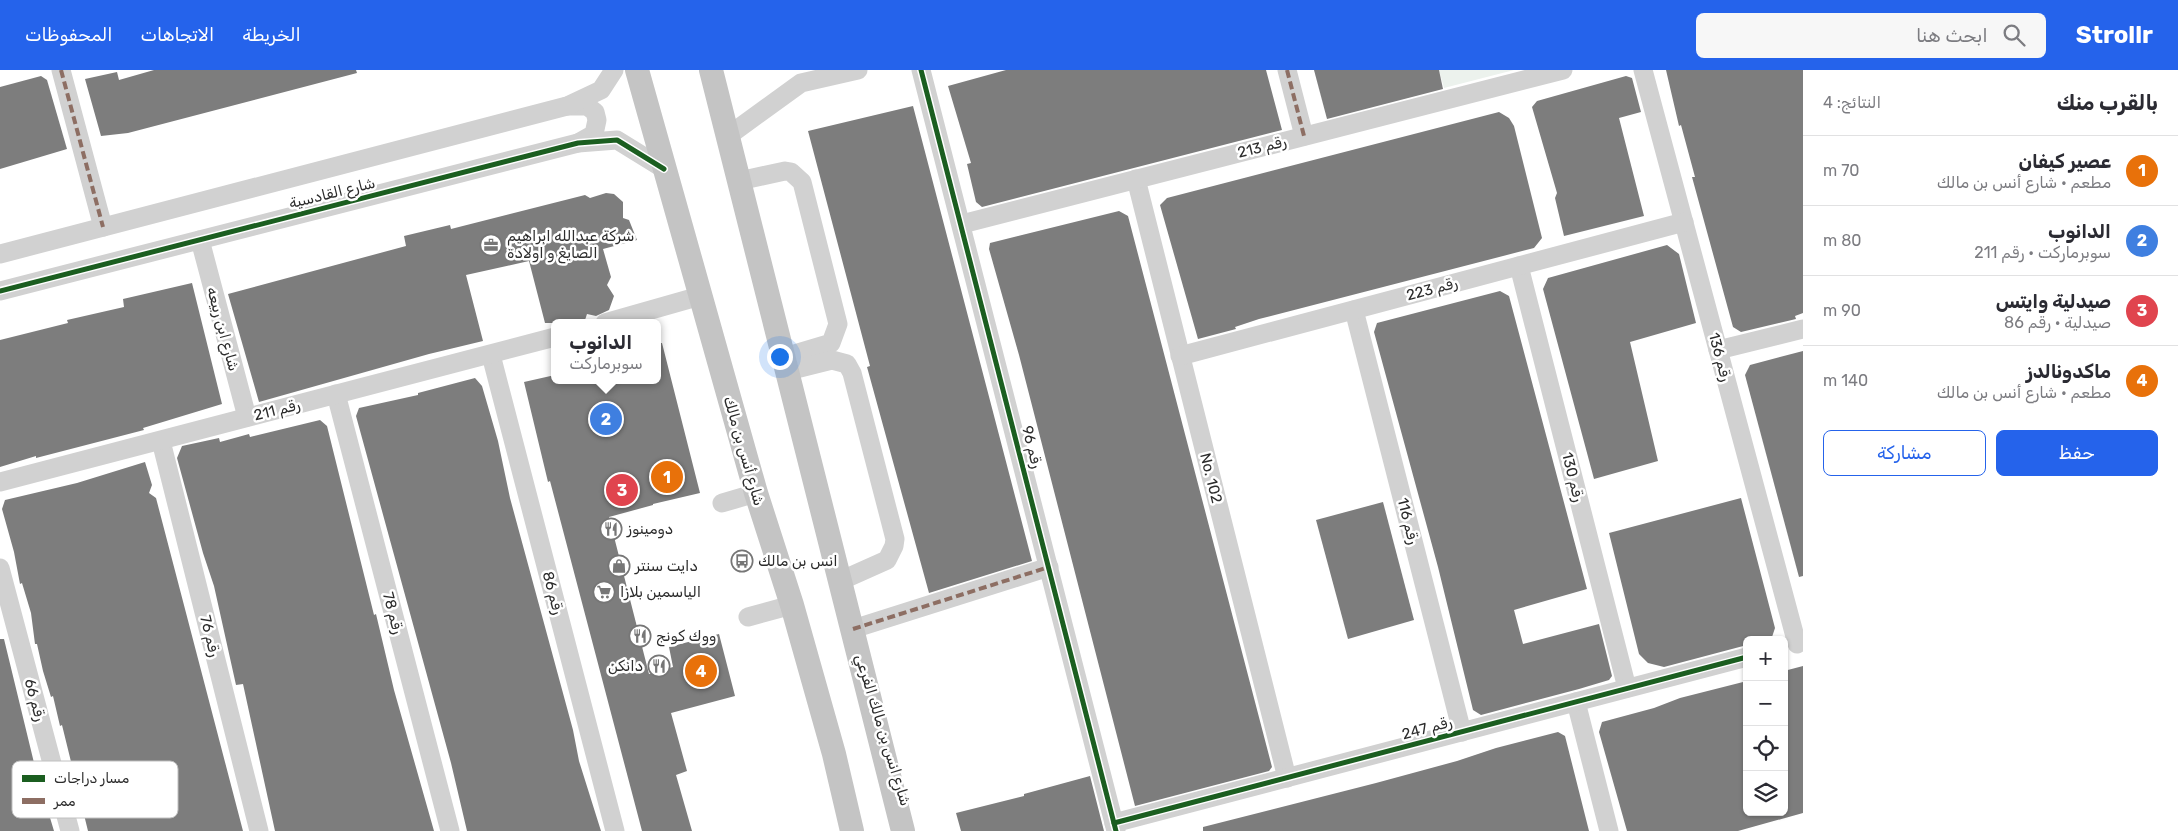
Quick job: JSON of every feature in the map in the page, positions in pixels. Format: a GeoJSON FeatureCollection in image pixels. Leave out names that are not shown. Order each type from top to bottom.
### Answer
{"type":"FeatureCollection","features":[{"type":"Feature","properties":{"kind":"main road","name":"شارع أنس بن مالك"},"geometry":{"type":"LineString","coordinates":[[637,70],[756,493],[792,605],[834,754],[852,831]]}},
{"type":"Feature","properties":{"kind":"main road"},"geometry":{"type":"LineString","coordinates":[[711,70],[904,831]]}},
{"type":"Feature","properties":{"kind":"main road","name":"شارع انس بن مالك الفرعي"},"geometry":{"type":"LineString","coordinates":[[852,629],[914,831]]}},
{"type":"Feature","properties":{"kind":"street"},"geometry":{"type":"LineString","coordinates":[[61,70],[103,226]]}},
{"type":"Feature","properties":{"kind":"street","name":"شارع القادسية"},"geometry":{"type":"LineString","coordinates":[[0,254],[567,106],[601,90],[614,70]]}},
{"type":"Feature","properties":{"kind":"street"},"geometry":{"type":"LineString","coordinates":[[728,136],[794,76],[858,70]]}},
{"type":"Feature","properties":{"kind":"street","name":"رقم 96"},"geometry":{"type":"LineString","coordinates":[[921,70],[1115,827]]}},
{"type":"Feature","properties":{"kind":"street"},"geometry":{"type":"LineString","coordinates":[[1286,70],[1304,136]]}},
{"type":"Feature","properties":{"kind":"street","name":"رقم 213"},"geometry":{"type":"LineString","coordinates":[[962,224],[1563,70]]}},
{"type":"Feature","properties":{"kind":"street","name":"رقم 136"},"geometry":{"type":"LineString","coordinates":[[1643,70],[1795,645]]}},
{"type":"Feature","properties":{"kind":"street"},"geometry":{"type":"LineString","coordinates":[[567,106],[587,106],[595,112],[597,120],[594,134],[578,143]]}},
{"type":"Feature","properties":{"kind":"street","name":"شارع القادسية"},"geometry":{"type":"LineString","coordinates":[[0,291],[578,143],[617,140],[664,169]]}},
{"type":"Feature","properties":{"kind":"street"},"geometry":{"type":"LineString","coordinates":[[739,181],[785,171],[791,172],[802,182],[838,324],[831,343],[786,364]]}},
{"type":"Feature","properties":{"kind":"street","name":"No. 102"},"geometry":{"type":"LineString","coordinates":[[1136,179],[1287,778]]}},
{"type":"Feature","properties":{"kind":"street","name":"رقم 223"},"geometry":{"type":"LineString","coordinates":[[1180,356],[1684,222]]}},
{"type":"Feature","properties":{"kind":"street","name":"شارع ابن ربيعه"},"geometry":{"type":"LineString","coordinates":[[200,240],[247,417]]}},
{"type":"Feature","properties":{"kind":"street","name":"رقم 130"},"geometry":{"type":"LineString","coordinates":[[1519,266],[1627,688]]}},
{"type":"Feature","properties":{"kind":"street"},"geometry":{"type":"LineString","coordinates":[[619,319],[700,296]]}},
{"type":"Feature","properties":{"kind":"street","name":"رقم 116"},"geometry":{"type":"LineString","coordinates":[[1354,310],[1462,732]]}},
{"type":"Feature","properties":{"kind":"street"},"geometry":{"type":"LineString","coordinates":[[1718,350],[1803,329]]}},
{"type":"Feature","properties":{"kind":"street","name":"رقم 211"},"geometry":{"type":"LineString","coordinates":[[0,482],[551,338]]}},
{"type":"Feature","properties":{"kind":"street","name":"رقم 86"},"geometry":{"type":"LineString","coordinates":[[490,355],[615,831]]}},
{"type":"Feature","properties":{"kind":"street"},"geometry":{"type":"LineString","coordinates":[[786,364],[832,360],[847,364],[852,373],[892,530],[894,546],[888,560],[840,581]]}},
{"type":"Feature","properties":{"kind":"street","name":"رقم 78"},"geometry":{"type":"LineString","coordinates":[[336,394],[450,831]]}},
{"type":"Feature","properties":{"kind":"street","name":"رقم 76"},"geometry":{"type":"LineString","coordinates":[[161,441],[259,831]]}},
{"type":"Feature","properties":{"kind":"street"},"geometry":{"type":"LineString","coordinates":[[722,503],[756,493]]}},
{"type":"Feature","properties":{"kind":"street"},"geometry":{"type":"LineString","coordinates":[[852,629],[1050,568]]}},
{"type":"Feature","properties":{"kind":"street","name":"رقم 66"},"geometry":{"type":"LineString","coordinates":[[1,578],[51,761]]}},
{"type":"Feature","properties":{"kind":"street"},"geometry":{"type":"LineString","coordinates":[[748,617],[792,605]]}},
{"type":"Feature","properties":{"kind":"street","name":"رقم 247"},"geometry":{"type":"LineString","coordinates":[[1115,827],[1287,778],[1743,658]]}},
{"type":"Feature","properties":{"kind":"street"},"geometry":{"type":"LineString","coordinates":[[1576,702],[1609,831]]}},
{"type":"Feature","properties":{"kind":"street","name":"رقم 66"},"geometry":{"type":"LineString","coordinates":[[66,818],[70,831]]}},
{"type":"Feature","properties":{"kind":"shaded area"},"geometry":{"type":"Polygon","coordinates":[[[1439,70],[1514,70],[1444,88],[1439,70]]]}},
{"type":"Feature","properties":{"kind":"building"},"geometry":{"type":"Polygon","coordinates":[[[154,70],[356,70],[357,73],[128,133],[101,136],[85,79],[117,72],[119,80],[154,70]]]}},
{"type":"Feature","properties":{"kind":"building"},"geometry":{"type":"Polygon","coordinates":[[[1006,70],[1266,70],[1282,130],[982,207],[976,202],[967,164],[971,163],[948,86],[1006,70]]]}},
{"type":"Feature","properties":{"kind":"building"},"geometry":{"type":"Polygon","coordinates":[[[1314,70],[1439,70],[1443,89],[1327,119],[1314,70]]]}},
{"type":"Feature","properties":{"kind":"building"},"geometry":{"type":"Polygon","coordinates":[[[1666,70],[1803,70],[1803,313],[1795,316],[1796,319],[1741,332],[1733,327],[1692,177],[1695,177],[1681,125],[1679,126],[1666,70]]]}},
{"type":"Feature","properties":{"kind":"building"},"geometry":{"type":"Polygon","coordinates":[[[41,76],[47,80],[67,149],[0,169],[0,87],[41,76]]]}},
{"type":"Feature","properties":{"kind":"building"},"geometry":{"type":"Polygon","coordinates":[[[1626,76],[1632,78],[1641,112],[1619,118],[1644,216],[1564,236],[1555,198],[1557,193],[1532,107],[1537,101],[1626,76]]]}},
{"type":"Feature","properties":{"kind":"building"},"geometry":{"type":"Polygon","coordinates":[[[913,106],[1032,561],[929,593],[867,367],[870,366],[808,131],[913,106]]]}},
{"type":"Feature","properties":{"kind":"building"},"geometry":{"type":"Polygon","coordinates":[[[1499,112],[1509,118],[1514,126],[1542,238],[1534,248],[1259,319],[1235,327],[1236,329],[1198,339],[1160,205],[1167,198],[1499,112]]]}},
{"type":"Feature","properties":{"kind":"building"},"geometry":{"type":"Polygon","coordinates":[[[606,193],[614,194],[623,202],[623,218],[629,220],[637,240],[603,249],[611,277],[607,285],[614,296],[609,310],[596,316],[587,314],[585,319],[551,319],[551,323],[545,323],[529,261],[466,275],[483,341],[429,354],[259,402],[228,294],[406,246],[404,236],[450,225],[451,229],[585,195],[590,198],[606,193]]]}},
{"type":"Feature","properties":{"kind":"building"},"geometry":{"type":"Polygon","coordinates":[[[1119,211],[1128,216],[1272,767],[1269,771],[1135,806],[1019,355],[989,249],[990,243],[1119,211]]]}},
{"type":"Feature","properties":{"kind":"building"},"geometry":{"type":"Polygon","coordinates":[[[1667,245],[1679,254],[1696,323],[1630,342],[1658,461],[1594,479],[1543,289],[1548,278],[1667,245]]]}},
{"type":"Feature","properties":{"kind":"building"},"geometry":{"type":"Polygon","coordinates":[[[192,283],[222,404],[143,428],[144,430],[36,458],[36,456],[0,467],[0,340],[68,323],[67,320],[124,307],[123,299],[192,283]]]}},
{"type":"Feature","properties":{"kind":"building"},"geometry":{"type":"Polygon","coordinates":[[[1500,291],[1509,296],[1587,589],[1514,610],[1523,644],[1599,624],[1612,676],[1609,680],[1579,689],[1481,715],[1473,710],[1438,567],[1374,332],[1377,323],[1500,291]]]}},
{"type":"Feature","properties":{"kind":"building","name":"الياسمين بلازا"},"geometry":{"type":"Polygon","coordinates":[[[662,343],[700,493],[609,517],[649,674],[673,667],[669,647],[719,634],[735,696],[671,713],[687,771],[676,775],[692,831],[642,831],[550,481],[548,482],[524,382],[551,376],[551,384],[661,384],[662,343]]]}},
{"type":"Feature","properties":{"kind":"building"},"geometry":{"type":"Polygon","coordinates":[[[1803,351],[1803,576],[1799,577],[1745,375],[1750,365],[1803,351]]]}},
{"type":"Feature","properties":{"kind":"building"},"geometry":{"type":"Polygon","coordinates":[[[475,378],[482,386],[498,441],[510,498],[573,730],[579,761],[601,831],[467,831],[451,763],[356,416],[359,408],[418,395],[418,393],[475,378]]]}},
{"type":"Feature","properties":{"kind":"building"},"geometry":{"type":"Polygon","coordinates":[[[320,420],[327,426],[374,615],[376,614],[394,690],[434,831],[275,831],[243,684],[236,685],[214,586],[177,458],[182,446],[219,438],[220,442],[249,434],[250,437],[320,420]]]}},
{"type":"Feature","properties":{"kind":"building"},"geometry":{"type":"Polygon","coordinates":[[[145,462],[152,485],[149,493],[156,498],[243,831],[88,831],[85,818],[178,818],[178,761],[71,761],[62,725],[60,726],[53,696],[51,697],[37,644],[35,644],[31,613],[22,583],[20,584],[14,552],[2,509],[5,500],[77,483],[145,462]]]}},
{"type":"Feature","properties":{"kind":"building"},"geometry":{"type":"Polygon","coordinates":[[[1741,498],[1775,628],[1772,636],[1743,636],[1743,646],[1664,667],[1648,663],[1639,654],[1609,533],[1741,498]]]}},
{"type":"Feature","properties":{"kind":"building"},"geometry":{"type":"Polygon","coordinates":[[[1383,502],[1414,620],[1348,639],[1316,520],[1383,502]]]}},
{"type":"Feature","properties":{"kind":"building"},"geometry":{"type":"Polygon","coordinates":[[[0,639],[4,639],[34,761],[12,761],[12,818],[50,818],[54,831],[0,831],[0,639]]]}},
{"type":"Feature","properties":{"kind":"building"},"geometry":{"type":"Polygon","coordinates":[[[1803,666],[1803,813],[1738,831],[1627,831],[1599,732],[1602,722],[1654,708],[1680,698],[1743,682],[1743,816],[1788,816],[1788,670],[1803,666]]]}},
{"type":"Feature","properties":{"kind":"building"},"geometry":{"type":"Polygon","coordinates":[[[1558,732],[1565,736],[1589,831],[1203,831],[1203,827],[1376,783],[1558,732]]]}},
{"type":"Feature","properties":{"kind":"building"},"geometry":{"type":"Polygon","coordinates":[[[1090,776],[1104,831],[961,831],[956,813],[1024,796],[1024,794],[1090,776]]]}},
{"type":"Feature","properties":{"kind":"marked path"},"geometry":{"type":"LineString","coordinates":[[61,70],[103,227]]}},
{"type":"Feature","properties":{"kind":"marked path"},"geometry":{"type":"LineString","coordinates":[[1287,70],[1304,136]]}},
{"type":"Feature","properties":{"kind":"marked path"},"geometry":{"type":"LineString","coordinates":[[853,629],[1049,567]]}},
{"type":"Feature","properties":{"kind":"cycle path"},"geometry":{"type":"LineString","coordinates":[[921,70],[1116,831]]}},
{"type":"Feature","properties":{"kind":"cycle path"},"geometry":{"type":"LineString","coordinates":[[0,291],[578,143],[617,140],[664,169]]}},
{"type":"Feature","properties":{"kind":"cycle path"},"geometry":{"type":"LineString","coordinates":[[1114,823],[1743,658]]}},
{"type":"Feature","properties":{"kind":"place","name":"شركة عبدالله ابراهيم الصايغ و اولادة"},"geometry":{"type":"Point","coordinates":[491,245]}},
{"type":"Feature","properties":{"kind":"place","name":"الدانوب"},"geometry":{"type":"Point","coordinates":[606,419]}},
{"type":"Feature","properties":{"kind":"place","name":"عصير كيفان"},"geometry":{"type":"Point","coordinates":[667,477]}},
{"type":"Feature","properties":{"kind":"place","name":"صيدلية وايتس"},"geometry":{"type":"Point","coordinates":[622,490]}},
{"type":"Feature","properties":{"kind":"place","name":"دومينوز"},"geometry":{"type":"Point","coordinates":[611,529]}},
{"type":"Feature","properties":{"kind":"place","name":"انس بن مالك"},"geometry":{"type":"Point","coordinates":[742,561]}},
{"type":"Feature","properties":{"kind":"place","name":"دايت سنتر"},"geometry":{"type":"Point","coordinates":[619,566]}},
{"type":"Feature","properties":{"kind":"place","name":"الياسمين بلازا"},"geometry":{"type":"Point","coordinates":[604,592]}},
{"type":"Feature","properties":{"kind":"place","name":"ووك كونج"},"geometry":{"type":"Point","coordinates":[640,636]}},
{"type":"Feature","properties":{"kind":"place","name":"دانكن"},"geometry":{"type":"Point","coordinates":[659,666]}},
{"type":"Feature","properties":{"kind":"place","name":"ماكدونالدز"},"geometry":{"type":"Point","coordinates":[701,671]}}]}
